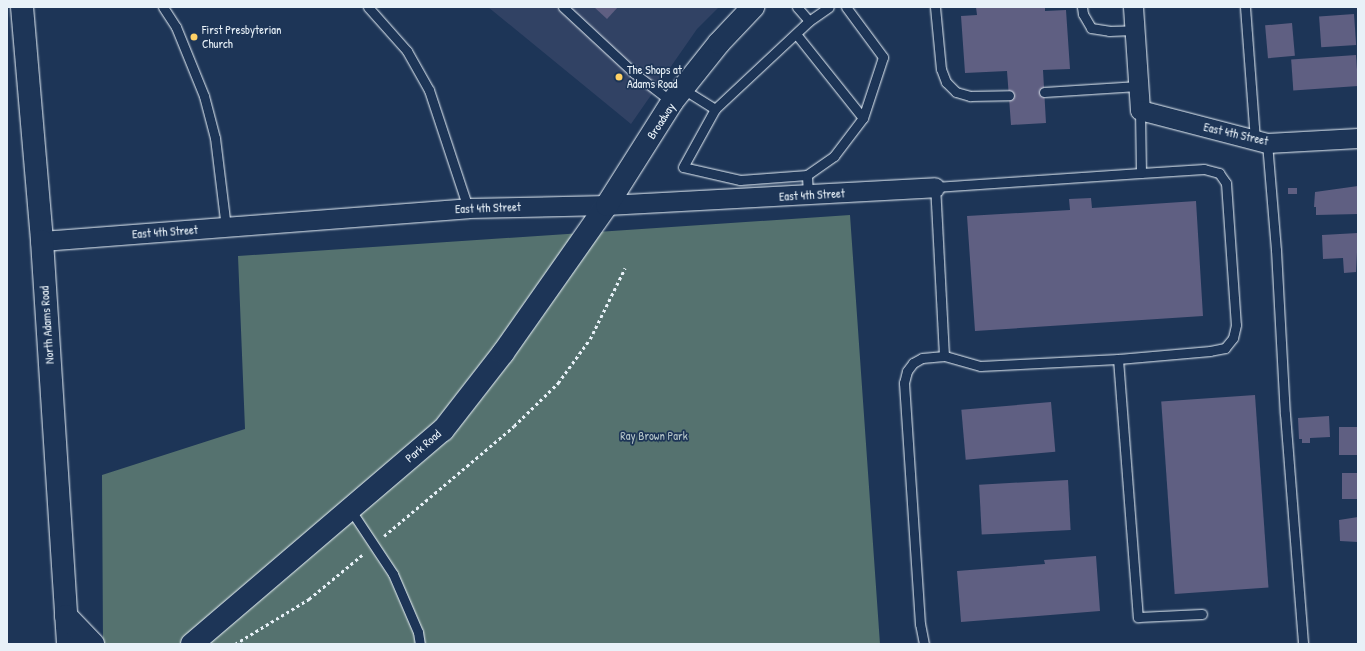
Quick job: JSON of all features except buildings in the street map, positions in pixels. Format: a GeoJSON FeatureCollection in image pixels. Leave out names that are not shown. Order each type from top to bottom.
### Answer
{"type":"FeatureCollection","features":[{"type":"Feature","properties":{"kind":"street","name":"North Adams Road"},"geometry":{"type":"LineString","coordinates":[[22,7],[42,241],[68,644]]}},
{"type":"Feature","properties":{"kind":"street","name":"Broadway"},"geometry":{"type":"LineString","coordinates":[[607,205],[678,96],[719,43],[753,7]]}},
{"type":"Feature","properties":{"kind":"street"},"geometry":{"type":"LineString","coordinates":[[1133,7],[1140,110]]}},
{"type":"Feature","properties":{"kind":"street","name":"East 4th Street"},"geometry":{"type":"LineString","coordinates":[[1140,110],[1261,141],[1358,138]]}},
{"type":"Feature","properties":{"kind":"street","name":"East 4th Street"},"geometry":{"type":"LineString","coordinates":[[42,241],[468,208],[607,205],[935,187]]}},
{"type":"Feature","properties":{"kind":"street","name":"Park Road"},"geometry":{"type":"LineString","coordinates":[[192,644],[443,430],[503,353],[607,205]]}},
{"type":"Feature","properties":{"kind":"street"},"geometry":{"type":"LineString","coordinates":[[66,616],[92,644]]}},
{"type":"Feature","properties":{"kind":"lane"},"geometry":{"type":"LineString","coordinates":[[163,7],[176,27],[204,96],[215,138],[226,227]]}},
{"type":"Feature","properties":{"kind":"lane"},"geometry":{"type":"LineString","coordinates":[[368,7],[407,51],[429,90],[468,208]]}},
{"type":"Feature","properties":{"kind":"lane"},"geometry":{"type":"LineString","coordinates":[[563,7],[634,73],[678,96],[715,108]]}},
{"type":"Feature","properties":{"kind":"lane"},"geometry":{"type":"LineString","coordinates":[[797,7],[809,21]]}},
{"type":"Feature","properties":{"kind":"lane"},"geometry":{"type":"LineString","coordinates":[[830,7],[809,21],[715,108],[683,167],[740,180],[807,175],[834,156],[863,118],[883,57],[846,7]]}},
{"type":"Feature","properties":{"kind":"lane"},"geometry":{"type":"LineString","coordinates":[[935,7],[941,69],[946,82],[956,92],[970,96],[1009,94]]}},
{"type":"Feature","properties":{"kind":"lane"},"geometry":{"type":"LineString","coordinates":[[1082,7],[1083,14],[1091,28],[1109,31],[1134,30]]}},
{"type":"Feature","properties":{"kind":"lane"},"geometry":{"type":"LineString","coordinates":[[1245,7],[1276,250],[1285,414],[1303,644]]}},
{"type":"Feature","properties":{"kind":"lane"},"geometry":{"type":"LineString","coordinates":[[796,34],[863,118]]}},
{"type":"Feature","properties":{"kind":"lane"},"geometry":{"type":"LineString","coordinates":[[1044,92],[1138,86]]}},
{"type":"Feature","properties":{"kind":"lane"},"geometry":{"type":"LineString","coordinates":[[1140,110],[1141,173]]}},
{"type":"Feature","properties":{"kind":"lane"},"geometry":{"type":"LineString","coordinates":[[924,644],[920,624],[904,383],[907,371],[913,363],[922,358],[944,356],[980,366],[1118,359],[1225,348],[1233,338],[1236,325],[1226,183],[1219,173],[1204,169],[935,187],[944,356]]}},
{"type":"Feature","properties":{"kind":"lane"},"geometry":{"type":"LineString","coordinates":[[807,175],[808,195]]}},
{"type":"Feature","properties":{"kind":"lane"},"geometry":{"type":"LineString","coordinates":[[1118,359],[1138,617],[1202,614]]}},
{"type":"Feature","properties":{"kind":"lane"},"geometry":{"type":"LineString","coordinates":[[350,509],[393,574],[418,632],[420,644]]}},
{"type":"Feature","properties":{"kind":"path"},"geometry":{"type":"LineString","coordinates":[[235,644],[309,599],[514,426],[553,388],[590,339],[625,268]]}},
{"type":"Feature","properties":{"kind":"shaded area","name":"The Shops at Adams Road"},"geometry":{"type":"Polygon","coordinates":[[[488,7],[719,7],[697,29],[631,124],[488,7]]]}},
{"type":"Feature","properties":{"kind":"green space","name":"Ray Brown Park"},"geometry":{"type":"Polygon","coordinates":[[[850,215],[880,644],[103,644],[102,475],[245,429],[238,256],[850,215]]]}},
{"type":"Feature","properties":{"kind":"place","name":"First Presbyterian Church"},"geometry":{"type":"Point","coordinates":[194,37]}},
{"type":"Feature","properties":{"kind":"place","name":"The Shops at Adams Road"},"geometry":{"type":"Point","coordinates":[619,77]}}]}
